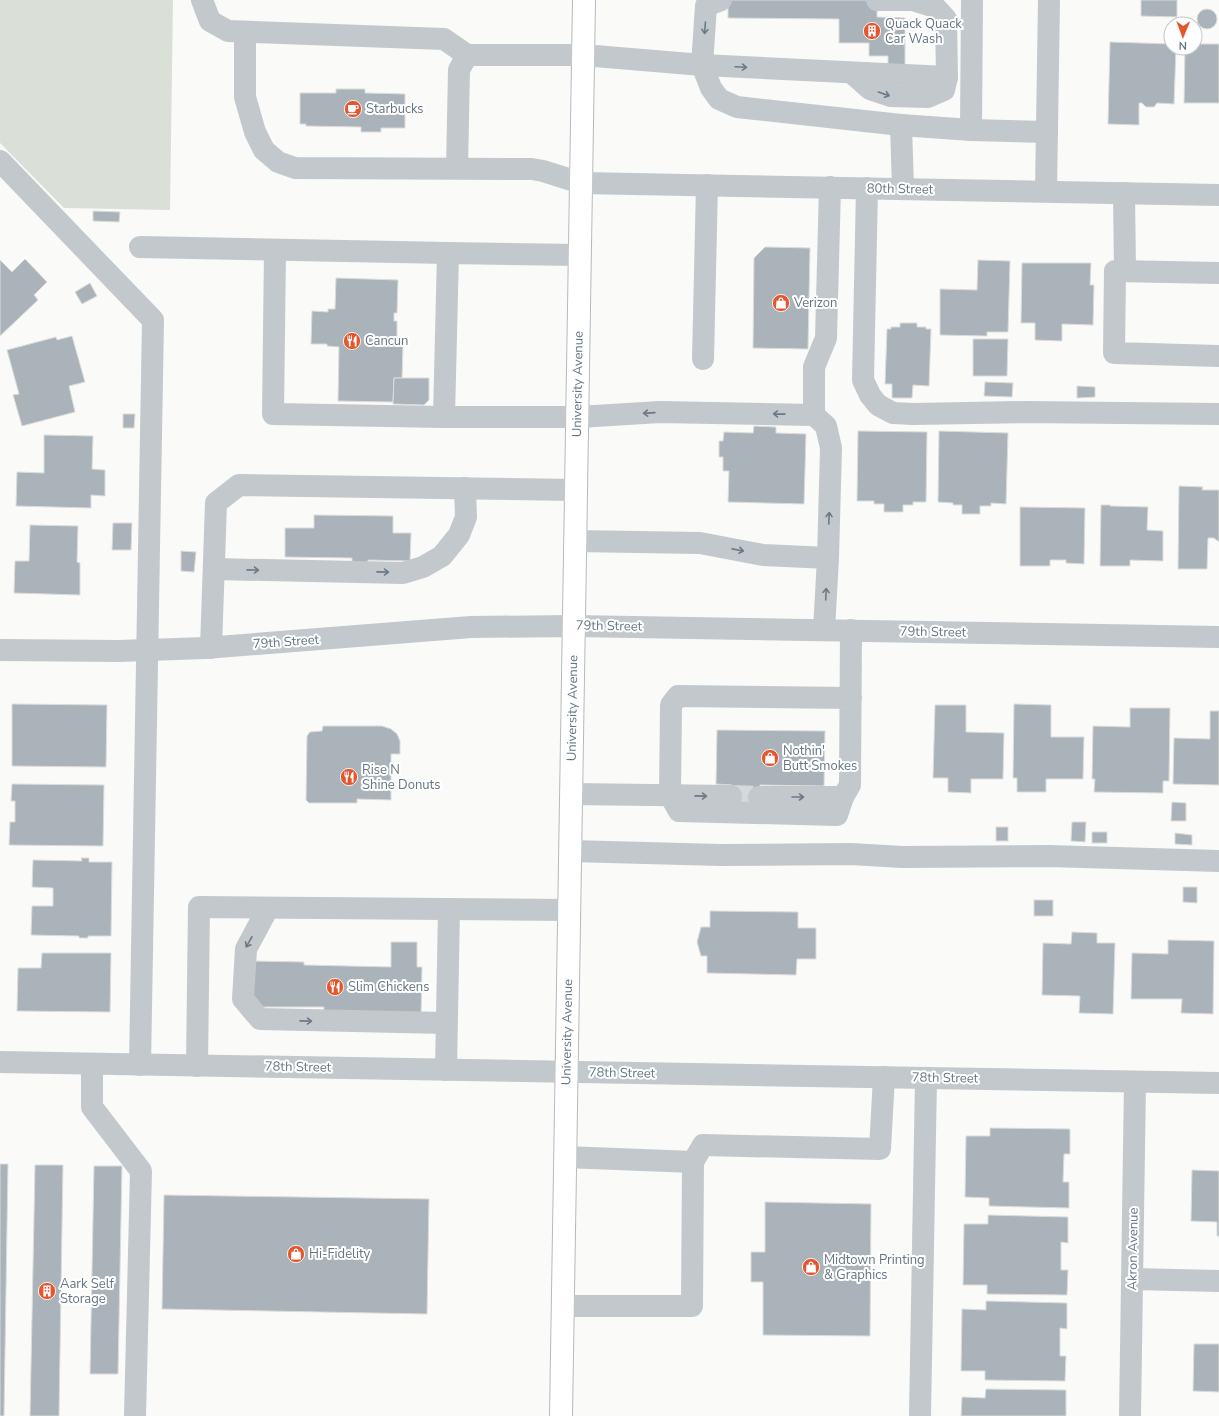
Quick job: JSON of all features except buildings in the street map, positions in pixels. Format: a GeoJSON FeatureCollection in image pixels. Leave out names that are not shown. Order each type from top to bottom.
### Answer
{"type":"FeatureCollection","features":[{"type":"Feature","properties":{"kind":"main road","name":"University Avenue"},"geometry":{"type":"LineString","coordinates":[[561,1416],[584,0]]}},
{"type":"Feature","properties":{"kind":"street"},"geometry":{"type":"LineString","coordinates":[[202,0],[203,6],[210,21],[228,31],[444,39],[468,55],[583,55],[702,65],[852,73],[870,89],[891,96],[928,97],[944,90],[947,77],[946,18],[935,7],[913,0],[877,0]]}},
{"type":"Feature","properties":{"kind":"street"},"geometry":{"type":"LineString","coordinates":[[721,0],[706,6],[702,65],[711,88],[719,99],[737,107],[902,125],[972,130],[1047,132]]}},
{"type":"Feature","properties":{"kind":"street"},"geometry":{"type":"LineString","coordinates":[[972,0],[972,130]]}},
{"type":"Feature","properties":{"kind":"street"},"geometry":{"type":"LineString","coordinates":[[1046,191],[1049,0]]}},
{"type":"Feature","properties":{"kind":"street","name":"80th Street"},"geometry":{"type":"LineString","coordinates":[[245,32],[245,97],[255,132],[264,150],[278,162],[295,168],[532,169],[543,170],[581,183],[1219,195]]}},
{"type":"Feature","properties":{"kind":"street"},"geometry":{"type":"LineString","coordinates":[[457,168],[459,70],[468,55]]}},
{"type":"Feature","properties":{"kind":"street"},"geometry":{"type":"LineString","coordinates":[[902,125],[903,189]]}},
{"type":"Feature","properties":{"kind":"street"},"geometry":{"type":"LineString","coordinates":[[0,161],[153,320],[140,1065]]}},
{"type":"Feature","properties":{"kind":"street"},"geometry":{"type":"LineString","coordinates":[[703,359],[707,185]]}},
{"type":"Feature","properties":{"kind":"street"},"geometry":{"type":"LineString","coordinates":[[814,414],[814,367],[826,338],[830,187]]}},
{"type":"Feature","properties":{"kind":"street"},"geometry":{"type":"LineString","coordinates":[[867,188],[863,380],[870,395],[878,405],[893,412],[913,414],[1025,412],[1219,414]]}},
{"type":"Feature","properties":{"kind":"street"},"geometry":{"type":"LineString","coordinates":[[1124,193],[1125,271]]}},
{"type":"Feature","properties":{"kind":"street"},"geometry":{"type":"LineString","coordinates":[[140,247],[580,255]]}},
{"type":"Feature","properties":{"kind":"street"},"geometry":{"type":"LineString","coordinates":[[275,250],[273,414],[444,417],[578,417],[660,412],[814,414],[826,426],[832,448],[824,630]]}},
{"type":"Feature","properties":{"kind":"street"},"geometry":{"type":"LineString","coordinates":[[444,417],[448,253]]}},
{"type":"Feature","properties":{"kind":"street"},"geometry":{"type":"LineString","coordinates":[[1219,273],[1114,271],[1114,353],[1219,356]]}},
{"type":"Feature","properties":{"kind":"street"},"geometry":{"type":"LineString","coordinates":[[211,648],[216,503],[239,485],[576,490]]}},
{"type":"Feature","properties":{"kind":"street"},"geometry":{"type":"LineString","coordinates":[[214,569],[403,573],[423,567],[442,556],[459,535],[466,517],[465,488]]}},
{"type":"Feature","properties":{"kind":"street"},"geometry":{"type":"LineString","coordinates":[[575,541],[700,543],[763,555],[828,558]]}},
{"type":"Feature","properties":{"kind":"street","name":"79th Street"},"geometry":{"type":"LineString","coordinates":[[0,650],[119,652],[211,648],[471,627],[574,626],[1219,637]]}},
{"type":"Feature","properties":{"kind":"street"},"geometry":{"type":"LineString","coordinates":[[851,630],[851,698],[850,785],[843,797],[837,815],[679,811],[670,795],[671,705],[678,696],[851,698]]}},
{"type":"Feature","properties":{"kind":"street"},"geometry":{"type":"LineString","coordinates":[[571,794],[731,796]]}},
{"type":"Feature","properties":{"kind":"street"},"geometry":{"type":"LineString","coordinates":[[759,797],[843,797]]}},
{"type":"Feature","properties":{"kind":"street"},"geometry":{"type":"LineString","coordinates":[[570,851],[721,855],[851,854],[902,857],[1048,856],[1219,861]]}},
{"type":"Feature","properties":{"kind":"street"},"geometry":{"type":"LineString","coordinates":[[197,1066],[199,907],[569,910]]}},
{"type":"Feature","properties":{"kind":"street"},"geometry":{"type":"LineString","coordinates":[[268,908],[246,949],[243,999],[260,1019],[446,1023]]}},
{"type":"Feature","properties":{"kind":"street"},"geometry":{"type":"LineString","coordinates":[[446,1070],[449,909]]}},
{"type":"Feature","properties":{"kind":"street","name":"78th Street"},"geometry":{"type":"LineString","coordinates":[[0,1062],[1219,1083]]}},
{"type":"Feature","properties":{"kind":"street"},"geometry":{"type":"LineString","coordinates":[[92,1064],[92,1107],[141,1170],[135,1416]]}},
{"type":"Feature","properties":{"kind":"street"},"geometry":{"type":"LineString","coordinates":[[563,1306],[692,1306],[693,1162],[703,1145],[880,1149],[884,1077]]}},
{"type":"Feature","properties":{"kind":"street"},"geometry":{"type":"LineString","coordinates":[[920,1416],[926,1078]]}},
{"type":"Feature","properties":{"kind":"street","name":"Akron Avenue"},"geometry":{"type":"LineString","coordinates":[[1130,1416],[1135,1082]]}},
{"type":"Feature","properties":{"kind":"street"},"geometry":{"type":"LineString","coordinates":[[565,1157],[693,1162]]}},
{"type":"Feature","properties":{"kind":"street"},"geometry":{"type":"LineString","coordinates":[[1132,1279],[1219,1281]]}},
{"type":"Feature","properties":{"kind":"shaded area"},"geometry":{"type":"Polygon","coordinates":[[[0,0],[173,0],[170,210],[64,208],[0,143],[0,0]]]}},
{"type":"Feature","properties":{"kind":"tunnel"},"geometry":{"type":"LineString","coordinates":[[731,796],[759,797]]}},
{"type":"Feature","properties":{"kind":"place","name":"Quack Quack Car Wash"},"geometry":{"type":"Point","coordinates":[872,31]}},
{"type":"Feature","properties":{"kind":"place","name":"Starbucks"},"geometry":{"type":"Point","coordinates":[353,109]}},
{"type":"Feature","properties":{"kind":"place","name":"Verizon"},"geometry":{"type":"Point","coordinates":[781,303]}},
{"type":"Feature","properties":{"kind":"place","name":"Cancun"},"geometry":{"type":"Point","coordinates":[352,341]}},
{"type":"Feature","properties":{"kind":"place","name":"Nothin' Butt Smokes"},"geometry":{"type":"Point","coordinates":[770,758]}},
{"type":"Feature","properties":{"kind":"place","name":"Rise N Shine Donuts"},"geometry":{"type":"Point","coordinates":[349,777]}},
{"type":"Feature","properties":{"kind":"place","name":"Slim Chickens"},"geometry":{"type":"Point","coordinates":[335,987]}},
{"type":"Feature","properties":{"kind":"place","name":"Hi-Fidelity"},"geometry":{"type":"Point","coordinates":[296,1254]}},
{"type":"Feature","properties":{"kind":"place","name":"Midtown Printing & Graphics"},"geometry":{"type":"Point","coordinates":[811,1267]}},
{"type":"Feature","properties":{"kind":"place","name":"Aark Self Storage"},"geometry":{"type":"Point","coordinates":[47,1291]}}]}
